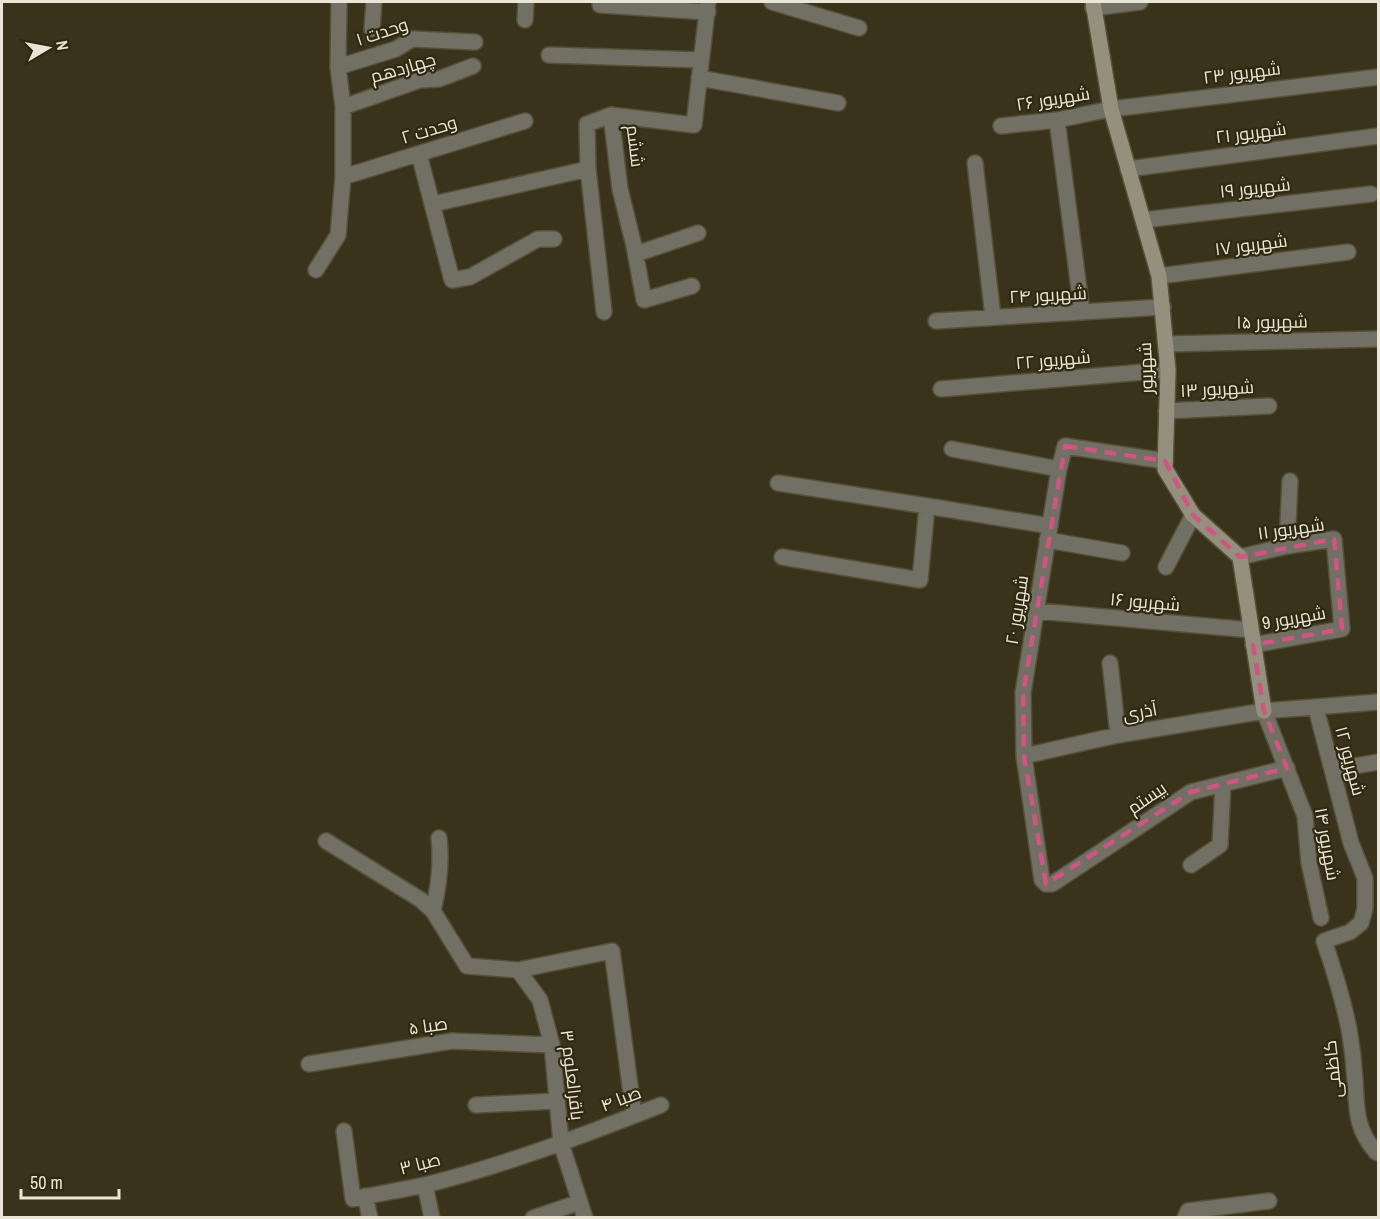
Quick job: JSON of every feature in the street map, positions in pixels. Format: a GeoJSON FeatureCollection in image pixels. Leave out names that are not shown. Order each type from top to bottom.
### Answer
{"type":"FeatureCollection","features":[{"type":"Feature","properties":{"kind":"street"},"geometry":{"type":"LineString","coordinates":[[316,270],[338,236],[344,177],[343,107],[338,67],[339,2]]}},
{"type":"Feature","properties":{"kind":"street"},"geometry":{"type":"LineString","coordinates":[[372,29],[374,2]]}},
{"type":"Feature","properties":{"kind":"street"},"geometry":{"type":"LineString","coordinates":[[525,20],[526,2]]}},
{"type":"Feature","properties":{"kind":"street"},"geometry":{"type":"LineString","coordinates":[[772,2],[859,28]]}},
{"type":"Feature","properties":{"kind":"street"},"geometry":{"type":"LineString","coordinates":[[1093,5],[1140,2]]}},
{"type":"Feature","properties":{"kind":"street"},"geometry":{"type":"LineString","coordinates":[[600,5],[708,7]]}},
{"type":"Feature","properties":{"kind":"street","name":"شهریور"},"geometry":{"type":"LineString","coordinates":[[1093,5],[1111,109],[1160,276],[1168,370],[1165,469],[1193,515],[1240,557]]}},
{"type":"Feature","properties":{"kind":"street","name":"ششم"},"geometry":{"type":"LineString","coordinates":[[692,286],[644,300],[636,254],[620,189],[611,115],[693,125],[708,7]]}},
{"type":"Feature","properties":{"kind":"street","name":"وحدت ۱"},"geometry":{"type":"LineString","coordinates":[[338,67],[396,49],[412,39],[475,42]]}},
{"type":"Feature","properties":{"kind":"street"},"geometry":{"type":"LineString","coordinates":[[549,55],[701,60]]}},
{"type":"Feature","properties":{"kind":"street","name":"چهاردهم"},"geometry":{"type":"LineString","coordinates":[[343,107],[420,80],[439,79],[473,66]]}},
{"type":"Feature","properties":{"kind":"street","name":"شهریور ۲۳"},"geometry":{"type":"LineString","coordinates":[[1111,109],[1378,77]]}},
{"type":"Feature","properties":{"kind":"street"},"geometry":{"type":"LineString","coordinates":[[699,78],[838,103]]}},
{"type":"Feature","properties":{"kind":"street","name":"شهریور ۲۶"},"geometry":{"type":"LineString","coordinates":[[1001,126],[1057,120],[1111,109]]}},
{"type":"Feature","properties":{"kind":"street"},"geometry":{"type":"LineString","coordinates":[[604,312],[588,169],[587,124],[611,115]]}},
{"type":"Feature","properties":{"kind":"street"},"geometry":{"type":"LineString","coordinates":[[1057,120],[1082,312]]}},
{"type":"Feature","properties":{"kind":"street","name":"وحدت ۲"},"geometry":{"type":"LineString","coordinates":[[344,177],[525,121]]}},
{"type":"Feature","properties":{"kind":"street","name":"شهریور ۲۱"},"geometry":{"type":"LineString","coordinates":[[1128,169],[1378,136]]}},
{"type":"Feature","properties":{"kind":"street"},"geometry":{"type":"LineString","coordinates":[[419,154],[452,280],[470,277],[538,239],[554,239]]}},
{"type":"Feature","properties":{"kind":"street"},"geometry":{"type":"LineString","coordinates":[[975,164],[993,317]]}},
{"type":"Feature","properties":{"kind":"street"},"geometry":{"type":"LineString","coordinates":[[433,204],[588,169]]}},
{"type":"Feature","properties":{"kind":"street","name":"شهریور ۱۹"},"geometry":{"type":"LineString","coordinates":[[1143,220],[1371,194]]}},
{"type":"Feature","properties":{"kind":"street"},"geometry":{"type":"LineString","coordinates":[[636,254],[698,233]]}},
{"type":"Feature","properties":{"kind":"street","name":"شهریور ۱۷"},"geometry":{"type":"LineString","coordinates":[[1160,276],[1348,252]]}},
{"type":"Feature","properties":{"kind":"street","name":"شهریور ۲۴"},"geometry":{"type":"LineString","coordinates":[[936,321],[1163,307]]}},
{"type":"Feature","properties":{"kind":"street","name":"شهریور ۱۵"},"geometry":{"type":"LineString","coordinates":[[1166,344],[1378,339]]}},
{"type":"Feature","properties":{"kind":"street","name":"شهریور ۲۲"},"geometry":{"type":"LineString","coordinates":[[941,389],[1168,370]]}},
{"type":"Feature","properties":{"kind":"street","name":"شهریور ۱۳"},"geometry":{"type":"LineString","coordinates":[[1166,411],[1269,406]]}},
{"type":"Feature","properties":{"kind":"street","name":"شهریور ۲۰"},"geometry":{"type":"LineString","coordinates":[[1042,880],[1024,756],[1023,693],[1048,533],[1065,446],[1165,461]]}},
{"type":"Feature","properties":{"kind":"street"},"geometry":{"type":"LineString","coordinates":[[952,449],[1059,469]]}},
{"type":"Feature","properties":{"kind":"street"},"geometry":{"type":"LineString","coordinates":[[1287,546],[1290,481]]}},
{"type":"Feature","properties":{"kind":"street"},"geometry":{"type":"LineString","coordinates":[[778,483],[927,506],[1048,533],[1122,553]]}},
{"type":"Feature","properties":{"kind":"street"},"geometry":{"type":"LineString","coordinates":[[782,557],[920,580],[927,506]]}},
{"type":"Feature","properties":{"kind":"street"},"geometry":{"type":"LineString","coordinates":[[1166,567],[1193,515]]}},
{"type":"Feature","properties":{"kind":"street","name":"شهریور ۱۱"},"geometry":{"type":"LineString","coordinates":[[1240,557],[1287,546],[1334,539],[1342,629]]}},
{"type":"Feature","properties":{"kind":"street"},"geometry":{"type":"LineString","coordinates":[[1240,557],[1264,711]]}},
{"type":"Feature","properties":{"kind":"street","name":"شهریور ۱۶"},"geometry":{"type":"LineString","coordinates":[[1037,611],[1252,638]]}},
{"type":"Feature","properties":{"kind":"street","name":"شهریور 9"},"geometry":{"type":"LineString","coordinates":[[1252,638],[1342,629]]}},
{"type":"Feature","properties":{"kind":"street"},"geometry":{"type":"LineString","coordinates":[[1110,663],[1118,735]]}},
{"type":"Feature","properties":{"kind":"street","name":"آذری"},"geometry":{"type":"LineString","coordinates":[[1024,756],[1118,735],[1264,711],[1378,702]]}},
{"type":"Feature","properties":{"kind":"street","name":"شهریور ۱۲"},"geometry":{"type":"LineString","coordinates":[[1316,708],[1351,843],[1365,878],[1365,909],[1362,923],[1350,933],[1324,941]]}},
{"type":"Feature","properties":{"kind":"street","name":"شهریور ۱۴"},"geometry":{"type":"LineString","coordinates":[[1264,711],[1305,816],[1309,862],[1321,918]]}},
{"type":"Feature","properties":{"kind":"street"},"geometry":{"type":"LineString","coordinates":[[1332,770],[1378,762]]}},
{"type":"Feature","properties":{"kind":"street","name":"بیستم"},"geometry":{"type":"LineString","coordinates":[[1042,880],[1046,884],[1053,884],[1191,792],[1287,768]]}},
{"type":"Feature","properties":{"kind":"street"},"geometry":{"type":"LineString","coordinates":[[1191,865],[1220,845],[1223,784]]}},
{"type":"Feature","properties":{"kind":"street"},"geometry":{"type":"LineString","coordinates":[[432,911],[439,886],[441,861],[439,838]]}},
{"type":"Feature","properties":{"kind":"street"},"geometry":{"type":"LineString","coordinates":[[326,841],[421,900],[432,911],[467,966],[518,970],[612,951],[634,1115]]}},
{"type":"Feature","properties":{"kind":"street","name":"کاظمی"},"geometry":{"type":"LineString","coordinates":[[1324,941],[1340,988],[1349,1032],[1355,1077],[1357,1118],[1367,1142],[1378,1153]]}},
{"type":"Feature","properties":{"kind":"street","name":"باقرالعلوم ۳"},"geometry":{"type":"LineString","coordinates":[[518,970],[540,1000],[552,1045],[561,1143],[585,1218]]}},
{"type":"Feature","properties":{"kind":"street","name":"صبا ۵"},"geometry":{"type":"LineString","coordinates":[[309,1064],[452,1041],[552,1045]]}},
{"type":"Feature","properties":{"kind":"street"},"geometry":{"type":"LineString","coordinates":[[476,1105],[556,1101]]}},
{"type":"Feature","properties":{"kind":"street","name":"صبا ۴"},"geometry":{"type":"LineString","coordinates":[[561,1143],[661,1105]]}},
{"type":"Feature","properties":{"kind":"street"},"geometry":{"type":"LineString","coordinates":[[344,1131],[353,1198],[365,1196],[370,1218]]}},
{"type":"Feature","properties":{"kind":"street","name":"صبا ۳"},"geometry":{"type":"LineString","coordinates":[[365,1196],[425,1185],[561,1143]]}},
{"type":"Feature","properties":{"kind":"street"},"geometry":{"type":"LineString","coordinates":[[425,1185],[432,1218]]}},
{"type":"Feature","properties":{"kind":"street"},"geometry":{"type":"LineString","coordinates":[[1185,1218],[1188,1211],[1269,1201]]}},
{"type":"Feature","properties":{"kind":"street"},"geometry":{"type":"LineString","coordinates":[[533,1218],[580,1202]]}},
{"type":"Feature","properties":{"kind":"highlighted area"},"geometry":{"type":"Polygon","coordinates":[[[1065,446],[1165,461],[1193,515],[1240,557],[1334,539],[1342,629],[1253,645],[1264,711],[1287,768],[1191,792],[1046,884],[1024,756],[1023,693],[1065,446]]]}}]}
